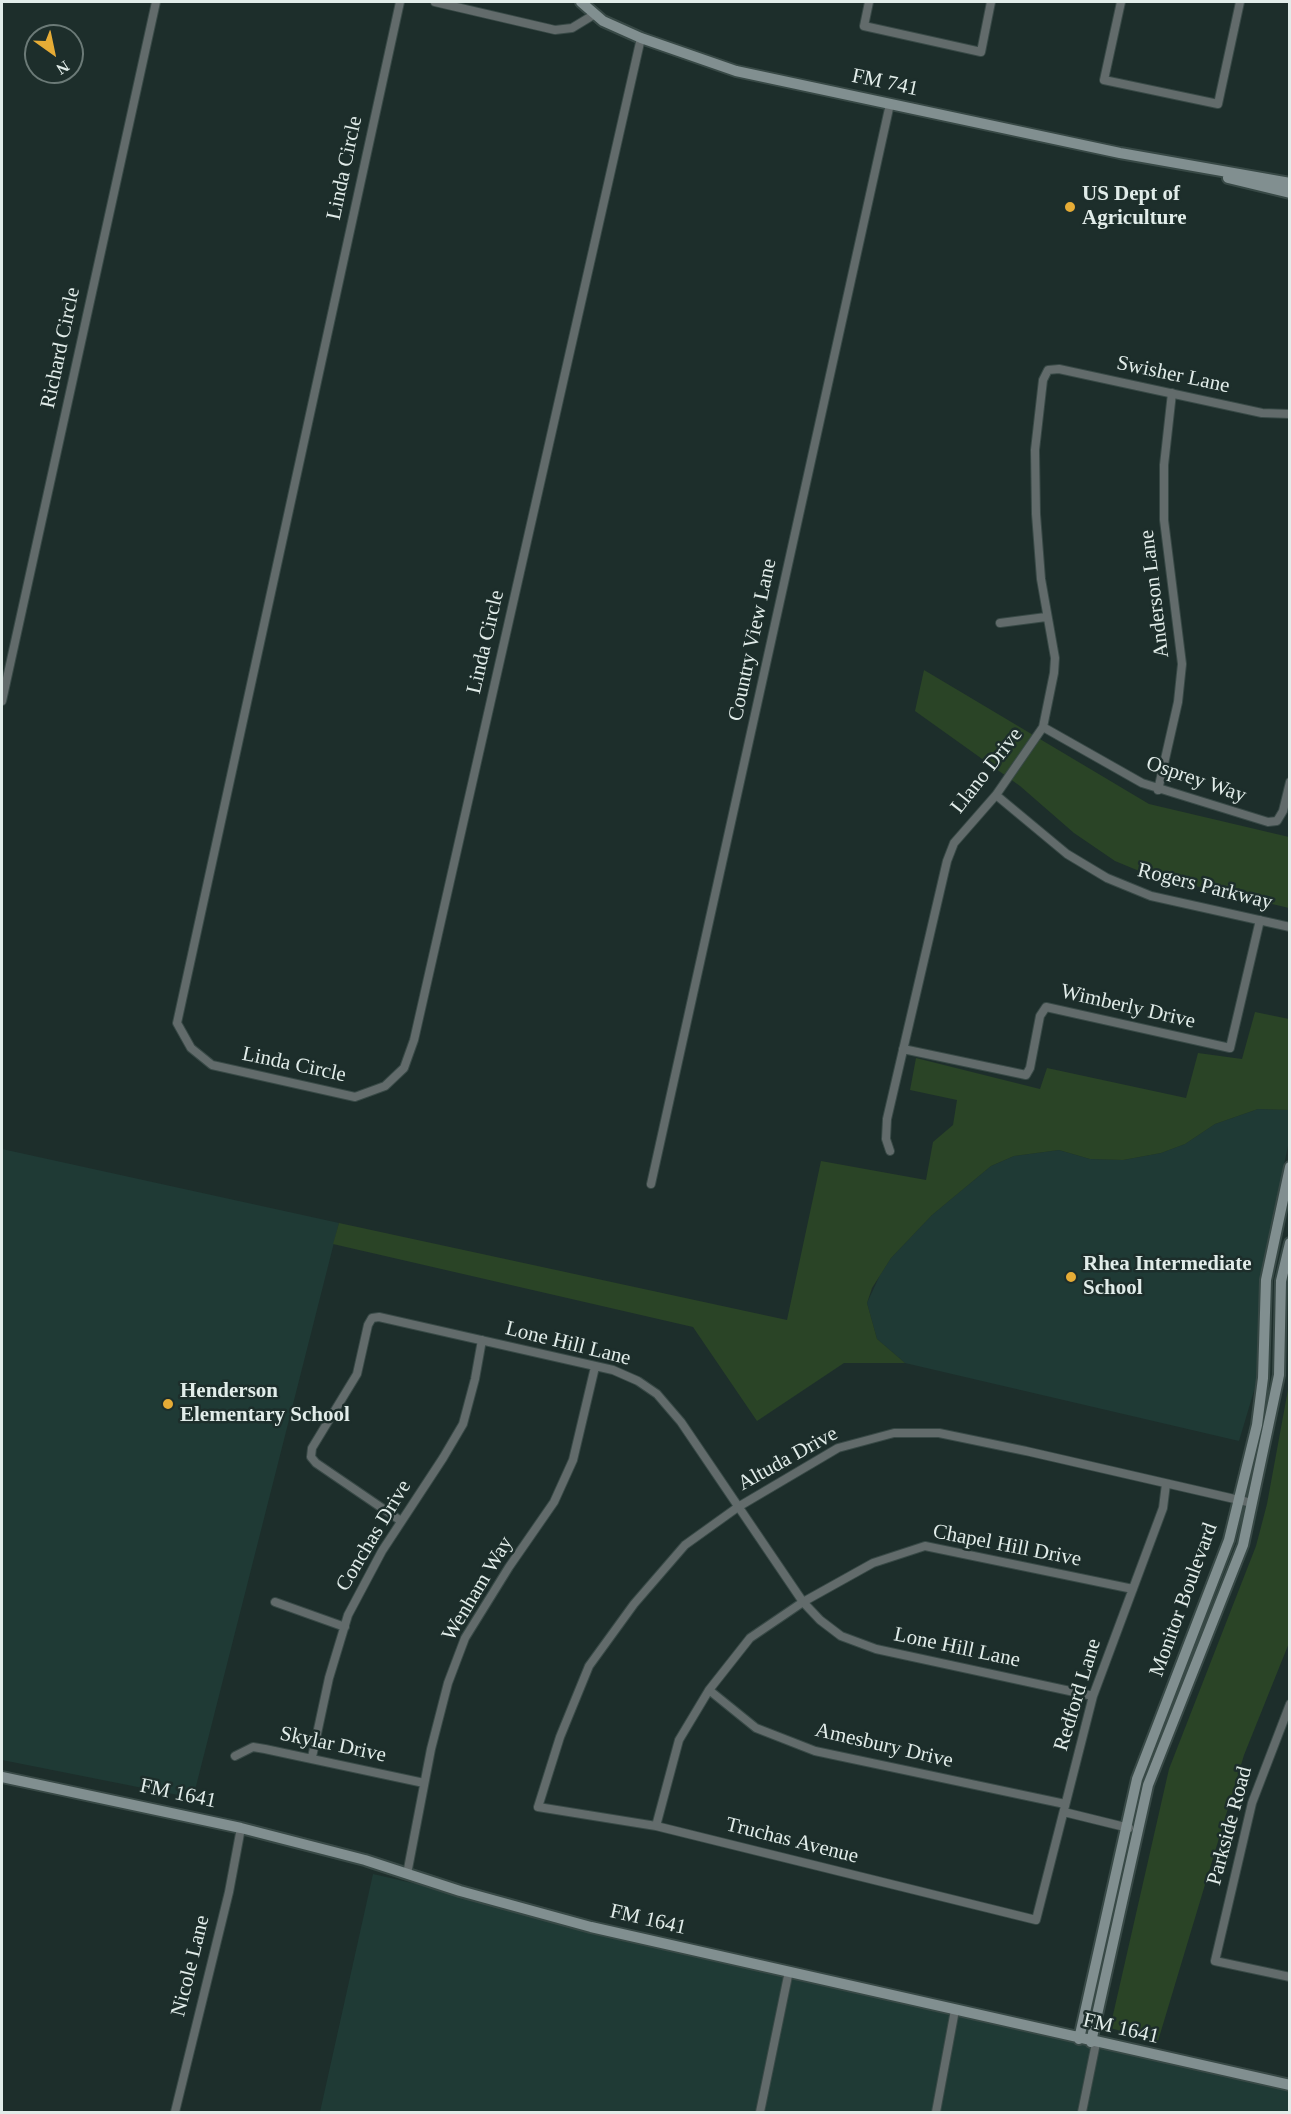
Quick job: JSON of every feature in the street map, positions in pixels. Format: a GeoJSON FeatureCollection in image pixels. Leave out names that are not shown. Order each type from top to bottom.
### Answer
{"type":"FeatureCollection","features":[{"type":"Feature","properties":{"kind":"main road","name":"FM 741"},"geometry":{"type":"LineString","coordinates":[[581,2],[603,21],[641,38],[736,71],[1194,167],[1201,171],[1290,193]]}},
{"type":"Feature","properties":{"kind":"main road","name":"FM 741"},"geometry":{"type":"LineString","coordinates":[[1194,167],[1202,166],[1290,183]]}},
{"type":"Feature","properties":{"kind":"main road","name":"Monitor Boulevard"},"geometry":{"type":"LineString","coordinates":[[1079,2039],[1137,1779],[1229,1540],[1239,1500],[1257,1425],[1263,1369],[1266,1280],[1290,1167]]}},
{"type":"Feature","properties":{"kind":"main road","name":"Monitor Boulevard"},"geometry":{"type":"LineString","coordinates":[[1094,2043],[1148,1785],[1244,1545],[1279,1375],[1281,1281],[1290,1243]]}},
{"type":"Feature","properties":{"kind":"main road","name":"FM 1641"},"geometry":{"type":"LineString","coordinates":[[2,1777],[241,1828],[365,1860],[460,1891],[591,1927],[1094,2043],[1290,2085]]}},
{"type":"Feature","properties":{"kind":"street","name":"Richard Circle"},"geometry":{"type":"LineString","coordinates":[[2,702],[156,2]]}},
{"type":"Feature","properties":{"kind":"street","name":"Linda Circle"},"geometry":{"type":"LineString","coordinates":[[399,2],[177,1023],[191,1048],[212,1065],[355,1097],[385,1086],[404,1068],[414,1040],[641,38]]}},
{"type":"Feature","properties":{"kind":"street"},"geometry":{"type":"LineString","coordinates":[[435,2],[555,30],[572,28],[595,14]]}},
{"type":"Feature","properties":{"kind":"street"},"geometry":{"type":"LineString","coordinates":[[868,2],[864,26],[981,52],[992,2]]}},
{"type":"Feature","properties":{"kind":"street"},"geometry":{"type":"LineString","coordinates":[[1122,2],[1104,80],[1218,104],[1240,2]]}},
{"type":"Feature","properties":{"kind":"street","name":"Country View Lane"},"geometry":{"type":"LineString","coordinates":[[651,1184],[890,104]]}},
{"type":"Feature","properties":{"kind":"street","name":"Swisher Lane"},"geometry":{"type":"LineString","coordinates":[[1048,370],[1059,369],[1262,413],[1290,414]]}},
{"type":"Feature","properties":{"kind":"street","name":"Llano Drive"},"geometry":{"type":"LineString","coordinates":[[890,1151],[886,1139],[887,1119],[947,861],[954,843],[996,795],[1043,727],[1055,658],[1046,617],[1038,538],[1035,450],[1043,380],[1048,370]]}},
{"type":"Feature","properties":{"kind":"street","name":"Anderson Lane"},"geometry":{"type":"LineString","coordinates":[[1158,790],[1178,702],[1182,664],[1164,520],[1164,465],[1172,393]]}},
{"type":"Feature","properties":{"kind":"street"},"geometry":{"type":"LineString","coordinates":[[1000,623],[1046,617]]}},
{"type":"Feature","properties":{"kind":"street","name":"Osprey Way"},"geometry":{"type":"LineString","coordinates":[[1043,727],[1158,790],[1268,822],[1277,820],[1283,811],[1290,782]]}},
{"type":"Feature","properties":{"kind":"street","name":"Rogers Parkway"},"geometry":{"type":"LineString","coordinates":[[996,795],[1067,854],[1107,878],[1150,896],[1290,927]]}},
{"type":"Feature","properties":{"kind":"street","name":"Wimberly Drive"},"geometry":{"type":"LineString","coordinates":[[903,1049],[1026,1075],[1030,1068],[1041,1016],[1046,1007],[1230,1048],[1260,920]]}},
{"type":"Feature","properties":{"kind":"street","name":"Lone Hill Lane"},"geometry":{"type":"LineString","coordinates":[[401,1521],[316,1463],[311,1457],[312,1448],[357,1374],[372,1318],[379,1317],[613,1370],[639,1381],[657,1394],[681,1422],[803,1602],[820,1620],[841,1636],[876,1649],[1093,1696]]}},
{"type":"Feature","properties":{"kind":"street","name":"Conchas Drive"},"geometry":{"type":"LineString","coordinates":[[312,1757],[329,1678],[345,1627],[382,1551],[463,1424],[476,1378],[482,1341]]}},
{"type":"Feature","properties":{"kind":"street","name":"Wenham Way"},"geometry":{"type":"LineString","coordinates":[[406,1874],[424,1783],[448,1683],[465,1638],[509,1567],[554,1502],[573,1460],[595,1367]]}},
{"type":"Feature","properties":{"kind":"street","name":"Altuda Drive"},"geometry":{"type":"LineString","coordinates":[[538,1807],[560,1737],[589,1666],[634,1604],[685,1545],[738,1507],[838,1448],[871,1438],[910,1431],[957,1436],[1252,1503]]}},
{"type":"Feature","properties":{"kind":"street","name":"Redford Lane"},"geometry":{"type":"LineString","coordinates":[[1036,1920],[1093,1696],[1163,1508],[1166,1484]]}},
{"type":"Feature","properties":{"kind":"street","name":"Chapel Hill Drive"},"geometry":{"type":"LineString","coordinates":[[656,1826],[679,1740],[709,1690],[750,1638],[803,1602],[873,1563],[925,1546],[1133,1589]]}},
{"type":"Feature","properties":{"kind":"street"},"geometry":{"type":"LineString","coordinates":[[275,1602],[345,1627]]}},
{"type":"Feature","properties":{"kind":"street","name":"Amesbury Drive"},"geometry":{"type":"LineString","coordinates":[[709,1690],[756,1728],[815,1751],[1064,1808],[1138,1830]]}},
{"type":"Feature","properties":{"kind":"street","name":"Parkside Road"},"geometry":{"type":"LineString","coordinates":[[1290,1704],[1252,1803],[1215,1961],[1290,1977]]}},
{"type":"Feature","properties":{"kind":"street","name":"Skylar Drive"},"geometry":{"type":"LineString","coordinates":[[235,1756],[253,1747],[312,1757],[424,1783]]}},
{"type":"Feature","properties":{"kind":"street","name":"Truchas Avenue"},"geometry":{"type":"LineString","coordinates":[[538,1807],[656,1826],[1036,1920]]}},
{"type":"Feature","properties":{"kind":"street","name":"Nicole Lane"},"geometry":{"type":"LineString","coordinates":[[175,2112],[229,1892],[241,1828]]}},
{"type":"Feature","properties":{"kind":"street"},"geometry":{"type":"LineString","coordinates":[[760,2112],[789,1971]]}},
{"type":"Feature","properties":{"kind":"street"},"geometry":{"type":"LineString","coordinates":[[936,2112],[955,2010]]}},
{"type":"Feature","properties":{"kind":"street"},"geometry":{"type":"LineString","coordinates":[[1082,2112],[1094,2043]]}},
{"type":"Feature","properties":{"kind":"shaded area","name":"Rhea Intermediate School"},"geometry":{"type":"Polygon","coordinates":[[[1258,1109],[1289,1110],[1289,1141],[1270,1232],[1260,1295],[1256,1384],[1239,1441],[905,1363],[877,1339],[867,1303],[891,1258],[932,1215],[991,1166],[1014,1156],[1059,1150],[1090,1159],[1123,1160],[1161,1153],[1185,1144],[1215,1124],[1258,1109]]]}},
{"type":"Feature","properties":{"kind":"shaded area","name":"Henderson Elementary School"},"geometry":{"type":"Polygon","coordinates":[[[2,1149],[339,1223],[193,1798],[2,1760],[2,1149]]]}},
{"type":"Feature","properties":{"kind":"shaded area"},"geometry":{"type":"Polygon","coordinates":[[[373,1874],[1290,2085],[1289,2112],[320,2112],[373,1874]]]}},
{"type":"Feature","properties":{"kind":"green space"},"geometry":{"type":"Polygon","coordinates":[[[924,670],[1149,804],[1289,837],[1289,908],[1149,875],[1115,861],[1074,833],[1020,786],[915,711],[924,670]]]}},
{"type":"Feature","properties":{"kind":"green space"},"geometry":{"type":"Polygon","coordinates":[[[1255,1012],[1289,1019],[1289,1110],[1258,1109],[1215,1124],[1185,1144],[1161,1153],[1123,1160],[1090,1159],[1059,1150],[1014,1156],[991,1166],[932,1215],[891,1258],[872,1288],[867,1303],[877,1339],[905,1363],[844,1363],[757,1421],[693,1327],[333,1244],[339,1223],[787,1320],[821,1161],[926,1180],[933,1142],[953,1125],[957,1100],[910,1090],[916,1058],[1040,1089],[1047,1068],[1186,1098],[1198,1053],[1242,1059],[1255,1012]]]}},
{"type":"Feature","properties":{"kind":"green space"},"geometry":{"type":"Polygon","coordinates":[[[1289,1384],[1289,1643],[1244,1755],[1158,2041],[1110,2028],[1169,1769],[1256,1546],[1267,1504],[1289,1384]]]}},
{"type":"Feature","properties":{"kind":"place","name":"US Dept of Agriculture"},"geometry":{"type":"Point","coordinates":[1070,207]}},
{"type":"Feature","properties":{"kind":"place","name":"Rhea Intermediate School"},"geometry":{"type":"Point","coordinates":[1071,1277]}},
{"type":"Feature","properties":{"kind":"place","name":"Henderson Elementary School"},"geometry":{"type":"Point","coordinates":[168,1404]}}]}
